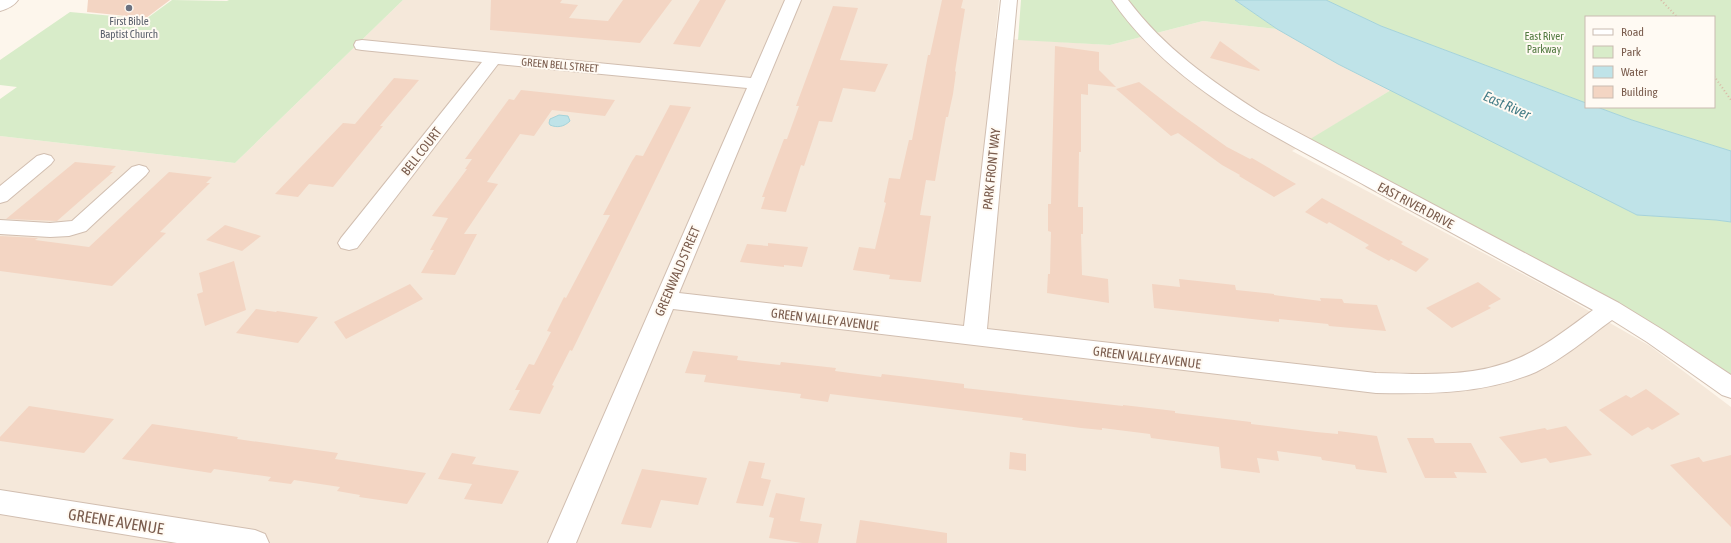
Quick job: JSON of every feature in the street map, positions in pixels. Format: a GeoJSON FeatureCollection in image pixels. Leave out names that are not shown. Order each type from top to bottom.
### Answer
{"type":"FeatureCollection","features":[{"type":"Feature","properties":{"kind":"street"},"geometry":{"type":"LineString","coordinates":[[0,6],[10,0]]}},
{"type":"Feature","properties":{"kind":"street","name":"GREENWALD STREET"},"geometry":{"type":"LineString","coordinates":[[562,543],[793,0]]}},
{"type":"Feature","properties":{"kind":"street","name":"PARK FRONT WAY"},"geometry":{"type":"LineString","coordinates":[[974,337],[1009,0]]}},
{"type":"Feature","properties":{"kind":"street","name":"EAST RIVER DRIVE"},"geometry":{"type":"LineString","coordinates":[[1120,0],[1133,19],[1163,51],[1202,83],[1254,117],[1611,309],[1656,336],[1731,388]]}},
{"type":"Feature","properties":{"kind":"street","name":"GREEN BELL STREET"},"geometry":{"type":"LineString","coordinates":[[362,45],[758,84]]}},
{"type":"Feature","properties":{"kind":"street","name":"BELL COURT"},"geometry":{"type":"LineString","coordinates":[[349,244],[493,59]]}},
{"type":"Feature","properties":{"kind":"street"},"geometry":{"type":"LineString","coordinates":[[0,196],[44,160]]}},
{"type":"Feature","properties":{"kind":"street"},"geometry":{"type":"LineString","coordinates":[[0,227],[51,231],[66,230],[79,226],[139,171]]}},
{"type":"Feature","properties":{"kind":"street","name":"GREEN VALLEY AVENUE"},"geometry":{"type":"LineString","coordinates":[[665,300],[1376,383],[1419,384],[1461,382],[1496,375],[1527,365],[1560,345],[1611,309]]}},
{"type":"Feature","properties":{"kind":"street","name":"GREENE AVENUE"},"geometry":{"type":"LineString","coordinates":[[0,502],[255,543]]}},
{"type":"Feature","properties":{"kind":"path"},"geometry":{"type":"LineString","coordinates":[[1661,0],[1676,16]]}},
{"type":"Feature","properties":{"kind":"path"},"geometry":{"type":"LineString","coordinates":[[1715,77],[1731,100]]}},
{"type":"Feature","properties":{"kind":"shaded area"},"geometry":{"type":"Polygon","coordinates":[[[403,0],[999,0],[995,38],[1110,45],[1203,21],[1277,29],[1338,64],[1391,90],[1292,151],[1549,288],[1650,346],[1731,407],[1731,543],[0,543],[0,136],[235,163],[403,0]]]}},
{"type":"Feature","properties":{"kind":"green space"},"geometry":{"type":"Polygon","coordinates":[[[172,0],[403,0],[235,163],[0,136],[0,99],[17,87],[0,85],[0,60],[70,12],[146,19],[172,0]]]}},
{"type":"Feature","properties":{"kind":"green space"},"geometry":{"type":"Polygon","coordinates":[[[1021,0],[1235,0],[1277,29],[1203,21],[1110,45],[1018,40],[1021,0]]]}},
{"type":"Feature","properties":{"kind":"green space","name":"East River Parkway"},"geometry":{"type":"Polygon","coordinates":[[[1326,0],[1731,0],[1731,151],[1632,120],[1600,108],[1715,108],[1715,16],[1585,16],[1585,103],[1381,26],[1326,0]]]}},
{"type":"Feature","properties":{"kind":"green space"},"geometry":{"type":"Polygon","coordinates":[[[1391,90],[1637,215],[1731,222],[1731,388],[1302,144],[1391,90]]]}},
{"type":"Feature","properties":{"kind":"water","name":"East River"},"geometry":{"type":"Polygon","coordinates":[[[1235,0],[1326,0],[1381,26],[1585,103],[1585,108],[1600,108],[1632,120],[1731,151],[1731,222],[1637,215],[1338,64],[1277,29],[1235,0]]]}},
{"type":"Feature","properties":{"kind":"water"},"geometry":{"type":"Polygon","coordinates":[[[559,115],[568,116],[570,121],[565,125],[560,126],[550,125],[550,119],[559,115]]]}},
{"type":"Feature","properties":{"kind":"building","name":"First Bible Baptist Church"},"geometry":{"type":"Polygon","coordinates":[[[88,0],[170,0],[146,18],[87,12],[88,0]]]}},
{"type":"Feature","properties":{"kind":"building"},"geometry":{"type":"Polygon","coordinates":[[[491,0],[562,0],[560,3],[578,5],[569,18],[608,21],[623,0],[672,0],[640,43],[490,30],[491,0]]]}},
{"type":"Feature","properties":{"kind":"building"},"geometry":{"type":"Polygon","coordinates":[[[700,0],[726,0],[700,47],[673,44],[700,0]]]}},
{"type":"Feature","properties":{"kind":"building"},"geometry":{"type":"Polygon","coordinates":[[[942,0],[963,0],[961,8],[965,9],[955,71],[953,94],[948,117],[946,117],[935,181],[926,180],[920,215],[931,216],[921,282],[889,279],[890,275],[853,270],[859,247],[875,249],[886,203],[884,202],[889,178],[900,179],[909,140],[912,140],[928,55],[930,55],[942,0]]]}},
{"type":"Feature","properties":{"kind":"building"},"geometry":{"type":"Polygon","coordinates":[[[833,6],[858,8],[840,60],[888,64],[875,92],[843,88],[832,122],[819,121],[804,166],[801,165],[786,212],[761,209],[765,197],[762,197],[784,139],[787,139],[799,106],[796,106],[833,6]]]}},
{"type":"Feature","properties":{"kind":"building"},"geometry":{"type":"Polygon","coordinates":[[[1220,41],[1260,70],[1259,71],[1210,58],[1220,41]]]}},
{"type":"Feature","properties":{"kind":"building"},"geometry":{"type":"Polygon","coordinates":[[[1055,46],[1099,52],[1099,70],[1116,87],[1088,84],[1088,95],[1081,94],[1081,152],[1079,152],[1078,207],[1083,207],[1083,234],[1081,234],[1082,275],[1108,279],[1109,303],[1047,293],[1048,274],[1050,274],[1051,232],[1048,231],[1048,204],[1051,204],[1055,46]]]}},
{"type":"Feature","properties":{"kind":"building"},"geometry":{"type":"Polygon","coordinates":[[[394,78],[419,80],[380,126],[383,126],[333,187],[309,184],[298,197],[275,194],[343,123],[355,124],[394,78]]]}},
{"type":"Feature","properties":{"kind":"building"},"geometry":{"type":"Polygon","coordinates":[[[1139,82],[1227,147],[1250,159],[1252,158],[1296,184],[1274,197],[1222,165],[1178,133],[1171,136],[1116,89],[1139,82]]]}},
{"type":"Feature","properties":{"kind":"building"},"geometry":{"type":"Polygon","coordinates":[[[521,90],[615,100],[605,116],[552,110],[534,136],[520,134],[487,182],[498,184],[464,234],[477,234],[455,275],[421,273],[434,250],[430,250],[448,218],[432,216],[467,169],[465,169],[472,159],[465,159],[509,99],[514,100],[521,90]]]}},
{"type":"Feature","properties":{"kind":"building"},"geometry":{"type":"Polygon","coordinates":[[[670,105],[691,107],[572,351],[570,350],[552,385],[554,386],[540,414],[509,410],[520,390],[515,390],[529,364],[534,365],[551,332],[547,331],[564,297],[566,298],[610,215],[603,215],[636,155],[643,156],[670,105]]]}},
{"type":"Feature","properties":{"kind":"building"},"geometry":{"type":"Polygon","coordinates":[[[75,162],[116,166],[110,172],[113,172],[57,221],[6,219],[75,162]]]}},
{"type":"Feature","properties":{"kind":"building"},"geometry":{"type":"Polygon","coordinates":[[[169,172],[212,177],[206,183],[210,183],[160,232],[166,233],[112,286],[0,271],[0,236],[38,238],[35,240],[89,247],[169,172]]]}},
{"type":"Feature","properties":{"kind":"building"},"geometry":{"type":"Polygon","coordinates":[[[1322,198],[1403,242],[1401,244],[1429,259],[1416,272],[1391,259],[1389,261],[1365,248],[1369,245],[1329,222],[1327,224],[1305,212],[1322,198]]]}},
{"type":"Feature","properties":{"kind":"building"},"geometry":{"type":"Polygon","coordinates":[[[225,225],[261,236],[242,251],[206,240],[225,225]]]}},
{"type":"Feature","properties":{"kind":"building"},"geometry":{"type":"Polygon","coordinates":[[[768,243],[808,247],[802,267],[784,265],[784,267],[740,262],[747,244],[768,246],[768,243]]]}},
{"type":"Feature","properties":{"kind":"building"},"geometry":{"type":"Polygon","coordinates":[[[234,261],[246,310],[205,326],[197,294],[203,292],[199,273],[234,261]]]}},
{"type":"Feature","properties":{"kind":"building"},"geometry":{"type":"Polygon","coordinates":[[[1179,279],[1235,285],[1236,290],[1274,295],[1321,301],[1320,298],[1342,299],[1344,303],[1377,305],[1386,331],[1329,326],[1328,324],[1279,319],[1279,322],[1154,308],[1152,284],[1180,287],[1179,279]]]}},
{"type":"Feature","properties":{"kind":"building"},"geometry":{"type":"Polygon","coordinates":[[[1478,282],[1501,299],[1488,306],[1491,308],[1452,328],[1426,308],[1478,282]]]}},
{"type":"Feature","properties":{"kind":"building"},"geometry":{"type":"Polygon","coordinates":[[[410,284],[423,299],[346,339],[334,322],[410,284]]]}},
{"type":"Feature","properties":{"kind":"building"},"geometry":{"type":"Polygon","coordinates":[[[256,309],[318,317],[298,343],[236,333],[256,309]]]}},
{"type":"Feature","properties":{"kind":"building"},"geometry":{"type":"Polygon","coordinates":[[[693,351],[738,356],[737,360],[780,365],[781,362],[836,368],[835,371],[881,377],[882,374],[964,384],[964,388],[1175,411],[1175,413],[1251,422],[1251,424],[1316,432],[1338,434],[1338,431],[1377,436],[1387,473],[1356,469],[1355,465],[1322,460],[1321,457],[1277,451],[1279,461],[1257,458],[1260,473],[1221,468],[1219,447],[1151,438],[1150,434],[1102,428],[1102,430],[1081,428],[1022,420],[1023,418],[830,394],[828,402],[800,398],[801,394],[704,382],[706,375],[685,373],[693,351]]]}},
{"type":"Feature","properties":{"kind":"building"},"geometry":{"type":"Polygon","coordinates":[[[1646,389],[1680,414],[1652,430],[1648,427],[1632,436],[1599,410],[1626,395],[1631,398],[1646,389]]]}},
{"type":"Feature","properties":{"kind":"building"},"geometry":{"type":"Polygon","coordinates":[[[29,406],[114,419],[84,453],[0,441],[0,437],[29,406]]]}},
{"type":"Feature","properties":{"kind":"building"},"geometry":{"type":"Polygon","coordinates":[[[152,424],[238,437],[237,439],[338,453],[335,459],[426,473],[407,504],[359,497],[360,495],[337,491],[340,487],[294,480],[291,484],[268,481],[271,477],[214,469],[211,473],[122,459],[152,424]]]}},
{"type":"Feature","properties":{"kind":"building"},"geometry":{"type":"Polygon","coordinates":[[[1566,426],[1592,455],[1550,463],[1546,458],[1521,463],[1499,437],[1545,428],[1547,430],[1566,426]]]}},
{"type":"Feature","properties":{"kind":"building"},"geometry":{"type":"Polygon","coordinates":[[[1407,438],[1433,438],[1435,443],[1471,443],[1487,473],[1454,472],[1457,478],[1425,478],[1407,438]]]}},
{"type":"Feature","properties":{"kind":"building"},"geometry":{"type":"Polygon","coordinates":[[[1010,452],[1026,454],[1026,471],[1009,469],[1010,452]]]}},
{"type":"Feature","properties":{"kind":"building"},"geometry":{"type":"Polygon","coordinates":[[[452,453],[476,457],[472,464],[519,471],[502,504],[464,499],[472,484],[438,479],[452,453]]]}},
{"type":"Feature","properties":{"kind":"building"},"geometry":{"type":"Polygon","coordinates":[[[1731,455],[1731,527],[1670,465],[1699,457],[1703,462],[1731,455]]]}},
{"type":"Feature","properties":{"kind":"building"},"geometry":{"type":"Polygon","coordinates":[[[749,461],[765,463],[761,478],[771,480],[763,506],[736,503],[749,461]]]}},
{"type":"Feature","properties":{"kind":"building"},"geometry":{"type":"Polygon","coordinates":[[[642,469],[707,478],[698,505],[661,500],[651,528],[621,524],[642,469]]]}},
{"type":"Feature","properties":{"kind":"building"},"geometry":{"type":"Polygon","coordinates":[[[776,493],[805,498],[800,521],[822,524],[818,543],[802,543],[769,538],[774,518],[769,517],[776,493]]]}},
{"type":"Feature","properties":{"kind":"building"},"geometry":{"type":"Polygon","coordinates":[[[860,520],[947,533],[947,543],[856,543],[860,520]]]}},
{"type":"Feature","properties":{"kind":"place","name":"First Bible Baptist Church"},"geometry":{"type":"Point","coordinates":[129,8]}}]}
